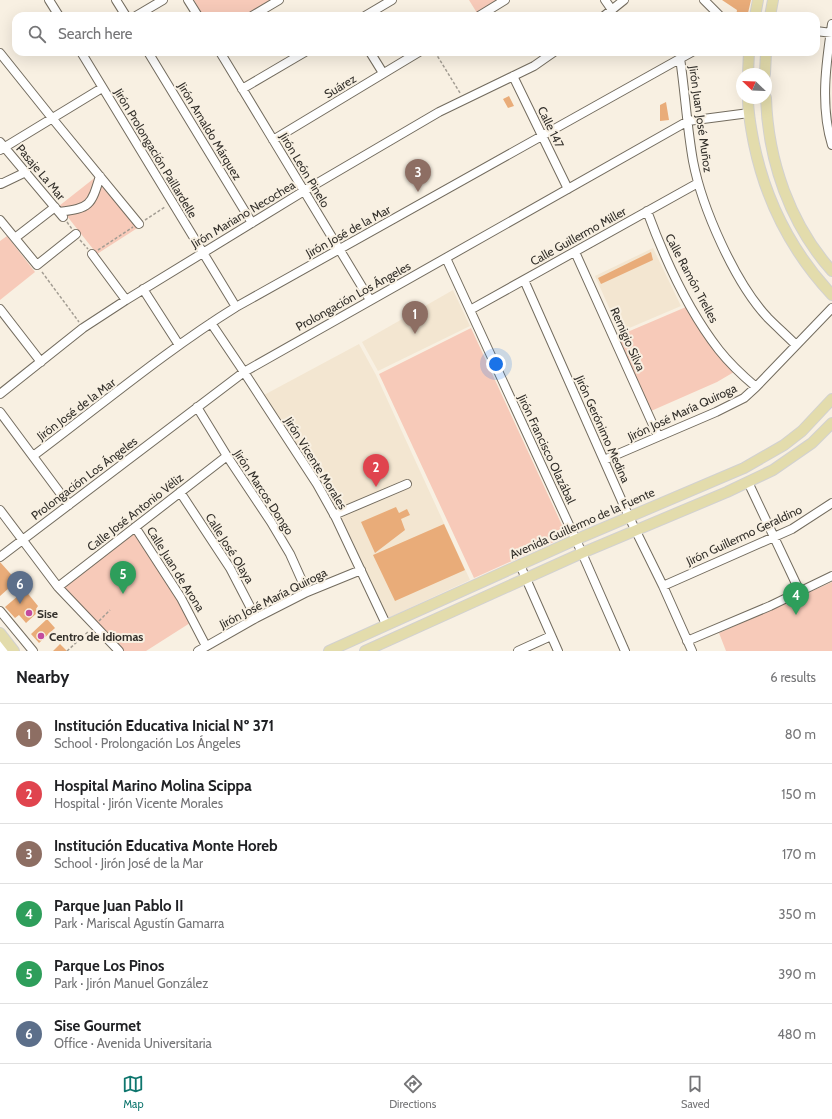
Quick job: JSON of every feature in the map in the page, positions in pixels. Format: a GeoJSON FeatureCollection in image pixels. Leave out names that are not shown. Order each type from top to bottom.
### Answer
{"type":"FeatureCollection","features":[{"type":"Feature","properties":{"kind":"main road"},"geometry":{"type":"LineString","coordinates":[[756,12],[758,0]]}},
{"type":"Feature","properties":{"kind":"main road"},"geometry":{"type":"LineString","coordinates":[[771,12],[773,0]]}},
{"type":"Feature","properties":{"kind":"main road"},"geometry":{"type":"LineString","coordinates":[[748,68],[749,56]]}},
{"type":"Feature","properties":{"kind":"main road"},"geometry":{"type":"LineString","coordinates":[[765,68],[766,56]]}},
{"type":"Feature","properties":{"kind":"main road"},"geometry":{"type":"LineString","coordinates":[[748,104],[757,160],[776,215],[787,236],[803,260],[818,280],[832,295]]}},
{"type":"Feature","properties":{"kind":"main road"},"geometry":{"type":"LineString","coordinates":[[766,104],[766,118],[769,137],[781,182],[798,223],[825,264],[832,271]]}},
{"type":"Feature","properties":{"kind":"main road","name":"Avenida Guillermo de la Fuente"},"geometry":{"type":"LineString","coordinates":[[329,651],[575,540],[744,468],[784,445],[802,431],[832,399]]}},
{"type":"Feature","properties":{"kind":"main road"},"geometry":{"type":"LineString","coordinates":[[365,651],[582,553],[773,470],[812,443],[832,423]]}},
{"type":"Feature","properties":{"kind":"main road"},"geometry":{"type":"LineString","coordinates":[[0,634],[14,651]]}},
{"type":"Feature","properties":{"kind":"street"},"geometry":{"type":"LineString","coordinates":[[49,0],[56,12]]}},
{"type":"Feature","properties":{"kind":"street"},"geometry":{"type":"LineString","coordinates":[[116,0],[124,12]]}},
{"type":"Feature","properties":{"kind":"street"},"geometry":{"type":"LineString","coordinates":[[143,12],[164,0]]}},
{"type":"Feature","properties":{"kind":"street"},"geometry":{"type":"LineString","coordinates":[[188,0],[196,12]]}},
{"type":"Feature","properties":{"kind":"street"},"geometry":{"type":"LineString","coordinates":[[259,12],[279,0]]}},
{"type":"Feature","properties":{"kind":"street"},"geometry":{"type":"LineString","coordinates":[[372,12],[392,0]]}},
{"type":"Feature","properties":{"kind":"street"},"geometry":{"type":"LineString","coordinates":[[486,12],[505,0]]}},
{"type":"Feature","properties":{"kind":"street"},"geometry":{"type":"LineString","coordinates":[[605,0],[612,10]]}},
{"type":"Feature","properties":{"kind":"street"},"geometry":{"type":"LineString","coordinates":[[609,12],[624,0]]}},
{"type":"Feature","properties":{"kind":"street"},"geometry":{"type":"LineString","coordinates":[[704,0],[716,12]]}},
{"type":"Feature","properties":{"kind":"street"},"geometry":{"type":"LineString","coordinates":[[832,24],[829,94],[826,117],[832,145]]}},
{"type":"Feature","properties":{"kind":"street"},"geometry":{"type":"LineString","coordinates":[[820,32],[831,33]]}},
{"type":"Feature","properties":{"kind":"street"},"geometry":{"type":"LineString","coordinates":[[0,53],[139,224]]}},
{"type":"Feature","properties":{"kind":"street","name":"Jirón Prolongación Paillardelle"},"geometry":{"type":"LineString","coordinates":[[82,56],[236,307]]}},
{"type":"Feature","properties":{"kind":"street","name":"Jirón Arnaldo Márquez"},"geometry":{"type":"LineString","coordinates":[[150,56],[252,223]]}},
{"type":"Feature","properties":{"kind":"street","name":"Jirón León Pinelo"},"geometry":{"type":"LineString","coordinates":[[222,56],[370,300]]}},
{"type":"Feature","properties":{"kind":"street"},"geometry":{"type":"LineString","coordinates":[[242,89],[298,56]]}},
{"type":"Feature","properties":{"kind":"street"},"geometry":{"type":"LineString","coordinates":[[372,56],[383,73]]}},
{"type":"Feature","properties":{"kind":"street","name":"Suárez"},"geometry":{"type":"LineString","coordinates":[[273,140],[412,56]]}},
{"type":"Feature","properties":{"kind":"street","name":"Jirón Mariano Necochea"},"geometry":{"type":"LineString","coordinates":[[0,394],[83,328],[126,300],[304,191],[439,112],[534,66],[548,56]]}},
{"type":"Feature","properties":{"kind":"street","name":"Jirón José de la Mar"},"geometry":{"type":"LineString","coordinates":[[33,456],[179,345],[236,307],[684,56]]}},
{"type":"Feature","properties":{"kind":"street","name":"Jirón Juan José Muñoz"},"geometry":{"type":"LineString","coordinates":[[680,58],[692,153],[698,183],[712,220],[744,286],[767,317],[796,345]]}},
{"type":"Feature","properties":{"kind":"street","name":"Calle 147"},"geometry":{"type":"LineString","coordinates":[[513,76],[568,189]]}},
{"type":"Feature","properties":{"kind":"street"},"geometry":{"type":"LineString","coordinates":[[2,146],[102,88]]}},
{"type":"Feature","properties":{"kind":"street","name":"Prolongación Los Ángeles"},"geometry":{"type":"LineString","coordinates":[[0,557],[244,372],[688,121],[749,113]]}},
{"type":"Feature","properties":{"kind":"street","name":"Pasaje La Mar"},"geometry":{"type":"LineString","coordinates":[[2,146],[59,212]]}},
{"type":"Feature","properties":{"kind":"street"},"geometry":{"type":"LineString","coordinates":[[0,184],[26,172]]}},
{"type":"Feature","properties":{"kind":"street"},"geometry":{"type":"LineString","coordinates":[[15,238],[59,212],[78,210],[91,201],[100,176]]}},
{"type":"Feature","properties":{"kind":"street","name":"Calle Guillermo Miller"},"geometry":{"type":"LineString","coordinates":[[470,310],[698,183]]}},
{"type":"Feature","properties":{"kind":"street","name":"Calle Ramón Trelles"},"geometry":{"type":"LineString","coordinates":[[647,212],[667,261],[700,323],[720,351],[756,388]]}},
{"type":"Feature","properties":{"kind":"street"},"geometry":{"type":"LineString","coordinates":[[0,220],[37,265],[76,234]]}},
{"type":"Feature","properties":{"kind":"street","name":"Remigio Silva"},"geometry":{"type":"LineString","coordinates":[[575,252],[658,436]]}},
{"type":"Feature","properties":{"kind":"street"},"geometry":{"type":"LineString","coordinates":[[92,254],[126,300]]}},
{"type":"Feature","properties":{"kind":"street","name":"Jirón Francisco Olazábal"},"geometry":{"type":"LineString","coordinates":[[446,258],[582,553],[625,651]]}},
{"type":"Feature","properties":{"kind":"street","name":"Jirón Gerónimo Medina"},"geometry":{"type":"LineString","coordinates":[[524,280],[635,531],[663,586],[692,651]]}},
{"type":"Feature","properties":{"kind":"street"},"geometry":{"type":"LineString","coordinates":[[144,289],[179,345]]}},
{"type":"Feature","properties":{"kind":"street","name":"Jirón José María Quiroga"},"geometry":{"type":"LineString","coordinates":[[604,460],[716,412],[744,398],[756,388],[832,308]]}},
{"type":"Feature","properties":{"kind":"street"},"geometry":{"type":"LineString","coordinates":[[0,309],[41,362]]}},
{"type":"Feature","properties":{"kind":"street","name":"Jirón Vicente Morales"},"geometry":{"type":"LineString","coordinates":[[210,323],[317,484],[334,515],[386,624]]}},
{"type":"Feature","properties":{"kind":"street","name":"Jirón Marcos Dongo"},"geometry":{"type":"LineString","coordinates":[[197,407],[226,456],[271,522],[290,554],[307,592]]}},
{"type":"Feature","properties":{"kind":"street"},"geometry":{"type":"LineString","coordinates":[[0,412],[69,505]]}},
{"type":"Feature","properties":{"kind":"street","name":"Calle José Antonio Véliz"},"geometry":{"type":"LineString","coordinates":[[58,587],[226,456]]}},
{"type":"Feature","properties":{"kind":"street"},"geometry":{"type":"LineString","coordinates":[[748,482],[800,592]]}},
{"type":"Feature","properties":{"kind":"street"},"geometry":{"type":"LineString","coordinates":[[334,515],[406,484]]}},
{"type":"Feature","properties":{"kind":"street","name":"Calle José Olaya"},"geometry":{"type":"LineString","coordinates":[[180,492],[230,568],[256,618]]}},
{"type":"Feature","properties":{"kind":"street","name":"Jirón Guillermo Geraldino"},"geometry":{"type":"LineString","coordinates":[[663,586],[792,529],[832,503]]}},
{"type":"Feature","properties":{"kind":"street"},"geometry":{"type":"LineString","coordinates":[[0,510],[58,587],[119,651]]}},
{"type":"Feature","properties":{"kind":"street","name":"Calle Juan de Arona"},"geometry":{"type":"LineString","coordinates":[[135,527],[181,598],[206,646]]}},
{"type":"Feature","properties":{"kind":"street"},"geometry":{"type":"LineString","coordinates":[[520,565],[558,651]]}},
{"type":"Feature","properties":{"kind":"street","name":"Jirón José María Quiroga"},"geometry":{"type":"LineString","coordinates":[[198,651],[256,618],[307,592],[361,570]]}},
{"type":"Feature","properties":{"kind":"street"},"geometry":{"type":"LineString","coordinates":[[687,641],[770,606],[832,576]]}},
{"type":"Feature","properties":{"kind":"street"},"geometry":{"type":"LineString","coordinates":[[0,611],[33,651]]}},
{"type":"Feature","properties":{"kind":"street"},"geometry":{"type":"LineString","coordinates":[[518,651],[552,636]]}},
{"type":"Feature","properties":{"kind":"street"},"geometry":{"type":"LineString","coordinates":[[0,644],[5,651]]}},
{"type":"Feature","properties":{"kind":"path"},"geometry":{"type":"LineString","coordinates":[[437,56],[464,100]]}},
{"type":"Feature","properties":{"kind":"path"},"geometry":{"type":"LineString","coordinates":[[37,265],[83,328]]}},
{"type":"Feature","properties":{"kind":"shaded area"},"geometry":{"type":"Polygon","coordinates":[[[194,0],[270,0],[250,12],[201,12],[194,0]]]}},
{"type":"Feature","properties":{"kind":"shaded area"},"geometry":{"type":"Polygon","coordinates":[[[469,0],[497,0],[479,12],[476,12],[469,0]]]}},
{"type":"Feature","properties":{"kind":"shaded area"},"geometry":{"type":"Polygon","coordinates":[[[97,176],[139,227],[97,254],[59,206],[97,176]]]}},
{"type":"Feature","properties":{"kind":"shaded area"},"geometry":{"type":"Polygon","coordinates":[[[7,236],[35,272],[0,300],[0,241],[7,236]]]}},
{"type":"Feature","properties":{"kind":"shaded area"},"geometry":{"type":"Polygon","coordinates":[[[653,248],[681,306],[620,332],[595,276],[653,248]]]}},
{"type":"Feature","properties":{"kind":"shaded area"},"geometry":{"type":"Polygon","coordinates":[[[453,290],[470,326],[378,371],[362,342],[453,290]]]}},
{"type":"Feature","properties":{"kind":"shaded area"},"geometry":{"type":"Polygon","coordinates":[[[686,307],[696,325],[720,357],[734,372],[717,382],[651,411],[618,336],[686,307]]]}},
{"type":"Feature","properties":{"kind":"shaded area"},"geometry":{"type":"Polygon","coordinates":[[[471,328],[567,536],[474,578],[379,374],[471,328]]]}},
{"type":"Feature","properties":{"kind":"shaded area"},"geometry":{"type":"Polygon","coordinates":[[[359,344],[376,375],[470,580],[388,618],[335,504],[264,395],[359,344]]]}},
{"type":"Feature","properties":{"kind":"shaded area"},"geometry":{"type":"Polygon","coordinates":[[[135,533],[179,601],[190,623],[146,651],[124,651],[64,587],[135,533]]]}},
{"type":"Feature","properties":{"kind":"shaded area"},"geometry":{"type":"Polygon","coordinates":[[[832,582],[832,651],[726,651],[719,633],[832,582]]]}},
{"type":"Feature","properties":{"kind":"building"},"geometry":{"type":"Polygon","coordinates":[[[722,0],[751,0],[748,12],[737,12],[737,10],[722,0]]]}},
{"type":"Feature","properties":{"kind":"building"},"geometry":{"type":"Polygon","coordinates":[[[509,96],[514,106],[508,108],[503,99],[509,96]]]}},
{"type":"Feature","properties":{"kind":"building"},"geometry":{"type":"Polygon","coordinates":[[[666,102],[669,120],[660,121],[660,105],[666,102]]]}},
{"type":"Feature","properties":{"kind":"building"},"geometry":{"type":"Polygon","coordinates":[[[651,252],[653,260],[601,284],[598,278],[651,252]]]}},
{"type":"Feature","properties":{"kind":"building"},"geometry":{"type":"Polygon","coordinates":[[[396,507],[399,513],[407,509],[410,515],[401,519],[405,530],[375,553],[361,522],[396,507]]]}},
{"type":"Feature","properties":{"kind":"building"},"geometry":{"type":"Polygon","coordinates":[[[444,524],[465,570],[395,601],[373,555],[444,524]]]}},
{"type":"Feature","properties":{"kind":"building"},"geometry":{"type":"Polygon","coordinates":[[[0,562],[17,581],[0,596],[0,562]]]}},
{"type":"Feature","properties":{"kind":"building"},"geometry":{"type":"Polygon","coordinates":[[[25,590],[38,606],[36,609],[38,612],[26,623],[19,615],[15,618],[5,607],[25,590]]]}},
{"type":"Feature","properties":{"kind":"building"},"geometry":{"type":"Polygon","coordinates":[[[47,619],[55,628],[39,643],[31,634],[47,619]]]}},
{"type":"Feature","properties":{"kind":"building"},"geometry":{"type":"Polygon","coordinates":[[[60,644],[67,651],[53,651],[60,644]]]}},
{"type":"Feature","properties":{"kind":"place","name":"Institución Educativa Monte Horeb"},"geometry":{"type":"Point","coordinates":[418,192]}},
{"type":"Feature","properties":{"kind":"place","name":"Institución Educativa Inicial Nº 371"},"geometry":{"type":"Point","coordinates":[415,334]}},
{"type":"Feature","properties":{"kind":"place","name":"Hospital Marino Molina Scippa"},"geometry":{"type":"Point","coordinates":[376,487]}},
{"type":"Feature","properties":{"kind":"place","name":"Parque Los Pinos"},"geometry":{"type":"Point","coordinates":[123,594]}},
{"type":"Feature","properties":{"kind":"place","name":"Sise Gourmet"},"geometry":{"type":"Point","coordinates":[20,604]}},
{"type":"Feature","properties":{"kind":"place","name":"Sise"},"geometry":{"type":"Point","coordinates":[29,613]}},
{"type":"Feature","properties":{"kind":"place","name":"Parque Juan Pablo II"},"geometry":{"type":"Point","coordinates":[796,615]}},
{"type":"Feature","properties":{"kind":"place","name":"Centro de Idiomas"},"geometry":{"type":"Point","coordinates":[41,636]}}]}
